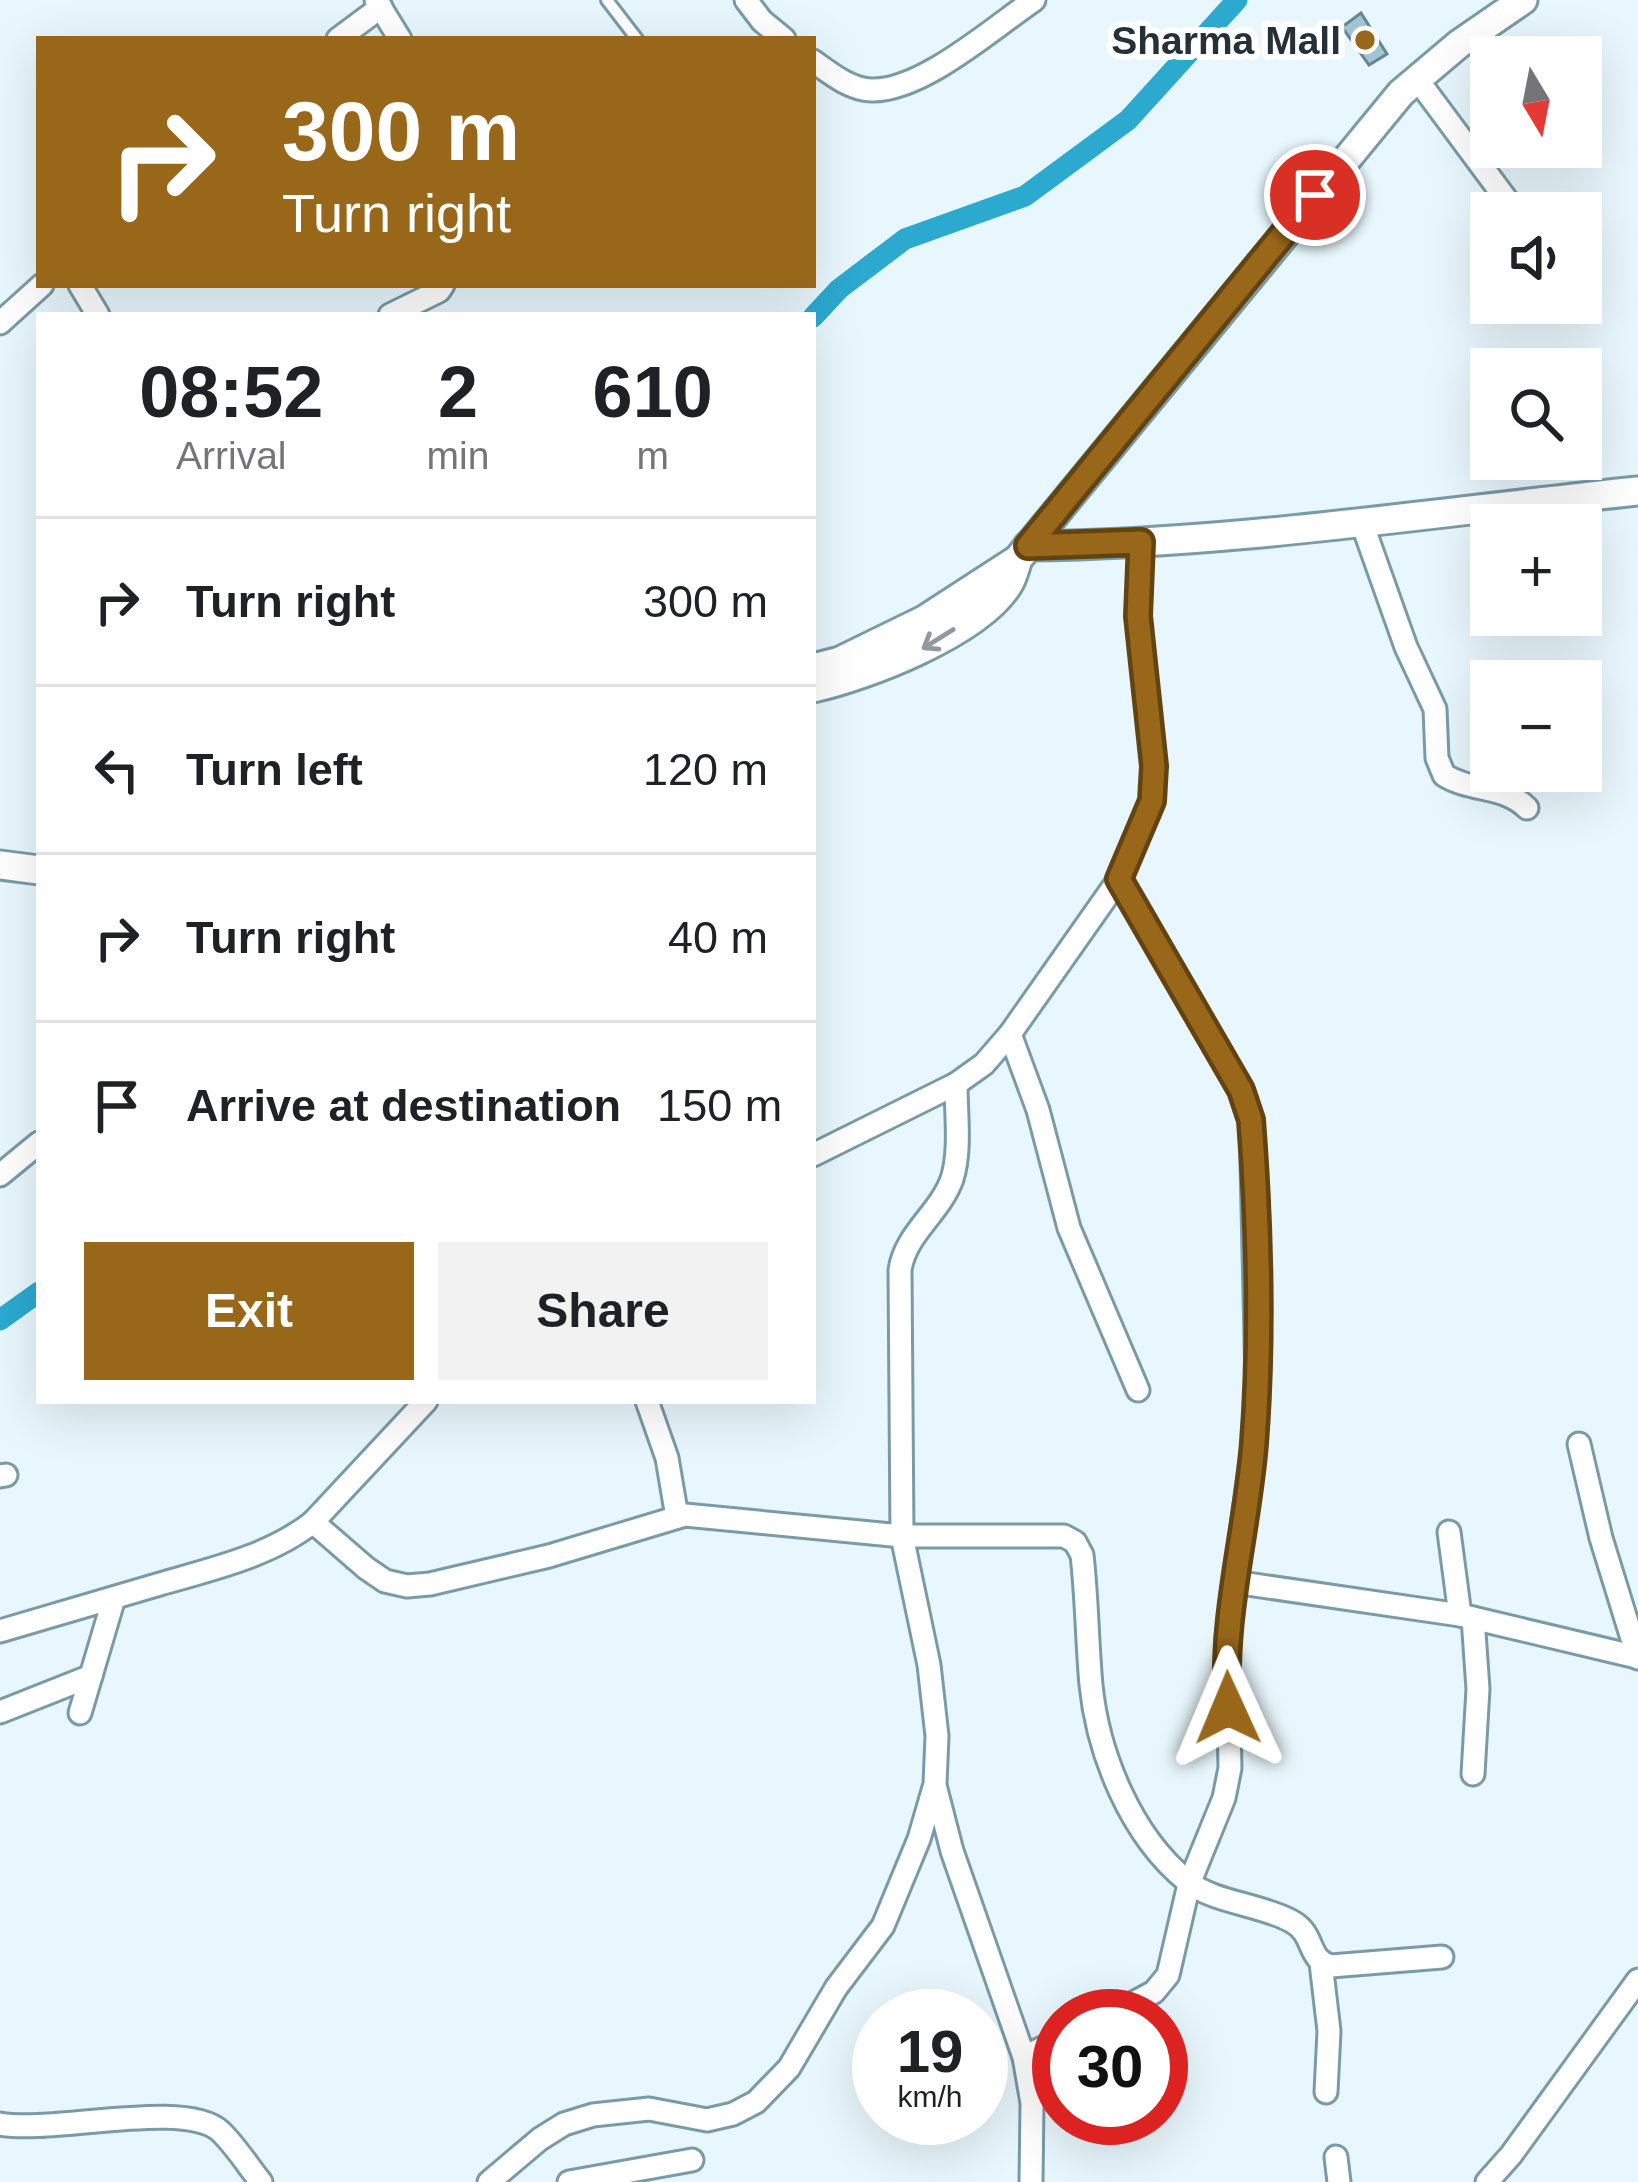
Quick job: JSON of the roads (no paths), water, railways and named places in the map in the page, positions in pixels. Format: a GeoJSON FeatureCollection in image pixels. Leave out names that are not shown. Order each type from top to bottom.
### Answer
{"type":"FeatureCollection","features":[{"type":"Feature","properties":{"kind":"street"},"geometry":{"type":"LineString","coordinates":[[746,0],[781,36]]}},
{"type":"Feature","properties":{"kind":"street"},"geometry":{"type":"LineString","coordinates":[[816,63],[849,85],[891,88],[937,67],[1034,0]]}},
{"type":"Feature","properties":{"kind":"street"},"geometry":{"type":"LineString","coordinates":[[816,687],[854,679],[934,644],[997,599],[1023,553],[1173,365],[1401,93],[1459,44],[1523,0]]}},
{"type":"Feature","properties":{"kind":"street"},"geometry":{"type":"LineString","coordinates":[[342,36],[379,4],[398,36]]}},
{"type":"Feature","properties":{"kind":"street"},"geometry":{"type":"LineString","coordinates":[[1417,79],[1502,192]]}},
{"type":"Feature","properties":{"kind":"street"},"geometry":{"type":"LineString","coordinates":[[0,323],[39,288]]}},
{"type":"Feature","properties":{"kind":"street"},"geometry":{"type":"LineString","coordinates":[[396,312],[441,288]]}},
{"type":"Feature","properties":{"kind":"street"},"geometry":{"type":"LineString","coordinates":[[816,667],[840,661],[924,620],[1023,553],[1362,523],[1638,491]]}},
{"type":"Feature","properties":{"kind":"street"},"geometry":{"type":"LineString","coordinates":[[1362,523],[1406,647],[1435,710],[1437,758],[1444,775],[1464,785],[1512,795],[1527,808]]}},
{"type":"Feature","properties":{"kind":"street"},"geometry":{"type":"LineString","coordinates":[[816,1154],[956,1084],[984,1064],[1119,879],[1152,801],[1154,766],[1138,616],[1141,542]]}},
{"type":"Feature","properties":{"kind":"street"},"geometry":{"type":"LineString","coordinates":[[0,865],[36,870]]}},
{"type":"Feature","properties":{"kind":"street"},"geometry":{"type":"LineString","coordinates":[[1119,879],[1241,1090],[1251,1120],[1257,1381],[1226,1679],[1230,1768],[1224,1798],[1190,1884],[1163,1984],[1155,1989]]}},
{"type":"Feature","properties":{"kind":"street"},"geometry":{"type":"LineString","coordinates":[[0,883],[36,887]]}},
{"type":"Feature","properties":{"kind":"street"},"geometry":{"type":"LineString","coordinates":[[1010,1034],[1038,1110],[1069,1228],[1138,1390]]}},
{"type":"Feature","properties":{"kind":"street"},"geometry":{"type":"LineString","coordinates":[[505,2178],[552,2131],[592,2115],[649,2109],[707,2120],[756,2102],[789,2068],[836,1988],[884,1926],[919,1840],[935,1784],[937,1736],[929,1665],[902,1536],[900,1270],[907,1246],[952,1180],[956,1084]]}},
{"type":"Feature","properties":{"kind":"street"},"geometry":{"type":"LineString","coordinates":[[0,1175],[36,1145]]}},
{"type":"Feature","properties":{"kind":"street"},"geometry":{"type":"LineString","coordinates":[[0,1631],[272,1548],[313,1522],[423,1404]]}},
{"type":"Feature","properties":{"kind":"street"},"geometry":{"type":"LineString","coordinates":[[647,1404],[667,1458],[677,1517]]}},
{"type":"Feature","properties":{"kind":"street"},"geometry":{"type":"LineString","coordinates":[[1579,1444],[1601,1538],[1638,1658]]}},
{"type":"Feature","properties":{"kind":"street"},"geometry":{"type":"LineString","coordinates":[[313,1522],[385,1581],[407,1586],[549,1556],[677,1517],[902,1536],[1064,1536],[1075,1542],[1082,1555],[1092,1690],[1116,1783],[1155,1846],[1190,1884],[1292,1921],[1312,1940],[1315,1958],[1321,1963],[1442,1957]]}},
{"type":"Feature","properties":{"kind":"street"},"geometry":{"type":"LineString","coordinates":[[1449,1532],[1478,1689],[1473,1774]]}},
{"type":"Feature","properties":{"kind":"street"},"geometry":{"type":"LineString","coordinates":[[1234,1582],[1467,1616],[1638,1658]]}},
{"type":"Feature","properties":{"kind":"street"},"geometry":{"type":"LineString","coordinates":[[80,1713],[114,1598]]}},
{"type":"Feature","properties":{"kind":"street"},"geometry":{"type":"LineString","coordinates":[[0,1712],[91,1676]]}},
{"type":"Feature","properties":{"kind":"street"},"geometry":{"type":"LineString","coordinates":[[935,1784],[952,1852],[1024,2056],[1032,2103],[1031,2182]]}},
{"type":"Feature","properties":{"kind":"street"},"geometry":{"type":"LineString","coordinates":[[1321,1963],[1328,2031],[1326,2092]]}},
{"type":"Feature","properties":{"kind":"street"},"geometry":{"type":"LineString","coordinates":[[1487,2182],[1638,1980]]}},
{"type":"Feature","properties":{"kind":"street"},"geometry":{"type":"LineString","coordinates":[[1024,2056],[1032,2052]]}},
{"type":"Feature","properties":{"kind":"street"},"geometry":{"type":"LineString","coordinates":[[0,2124],[168,2117],[196,2121],[220,2131],[261,2182]]}},
{"type":"Feature","properties":{"kind":"street"},"geometry":{"type":"LineString","coordinates":[[1336,2157],[1339,2182]]}},
{"type":"Feature","properties":{"kind":"street"},"geometry":{"type":"LineString","coordinates":[[569,2182],[692,2160]]}},
{"type":"Feature","properties":{"kind":"lane"},"geometry":{"type":"LineString","coordinates":[[608,0],[635,36]]}},
{"type":"Feature","properties":{"kind":"waterway"},"geometry":{"type":"LineString","coordinates":[[816,314],[839,289],[905,239],[1025,196],[1128,120],[1237,0]]}},
{"type":"Feature","properties":{"kind":"waterway"},"geometry":{"type":"LineString","coordinates":[[0,1320],[36,1294]]}},
{"type":"Feature","properties":{"kind":"place","name":"Sharma Mall"},"geometry":{"type":"Point","coordinates":[1365,40]}}]}
